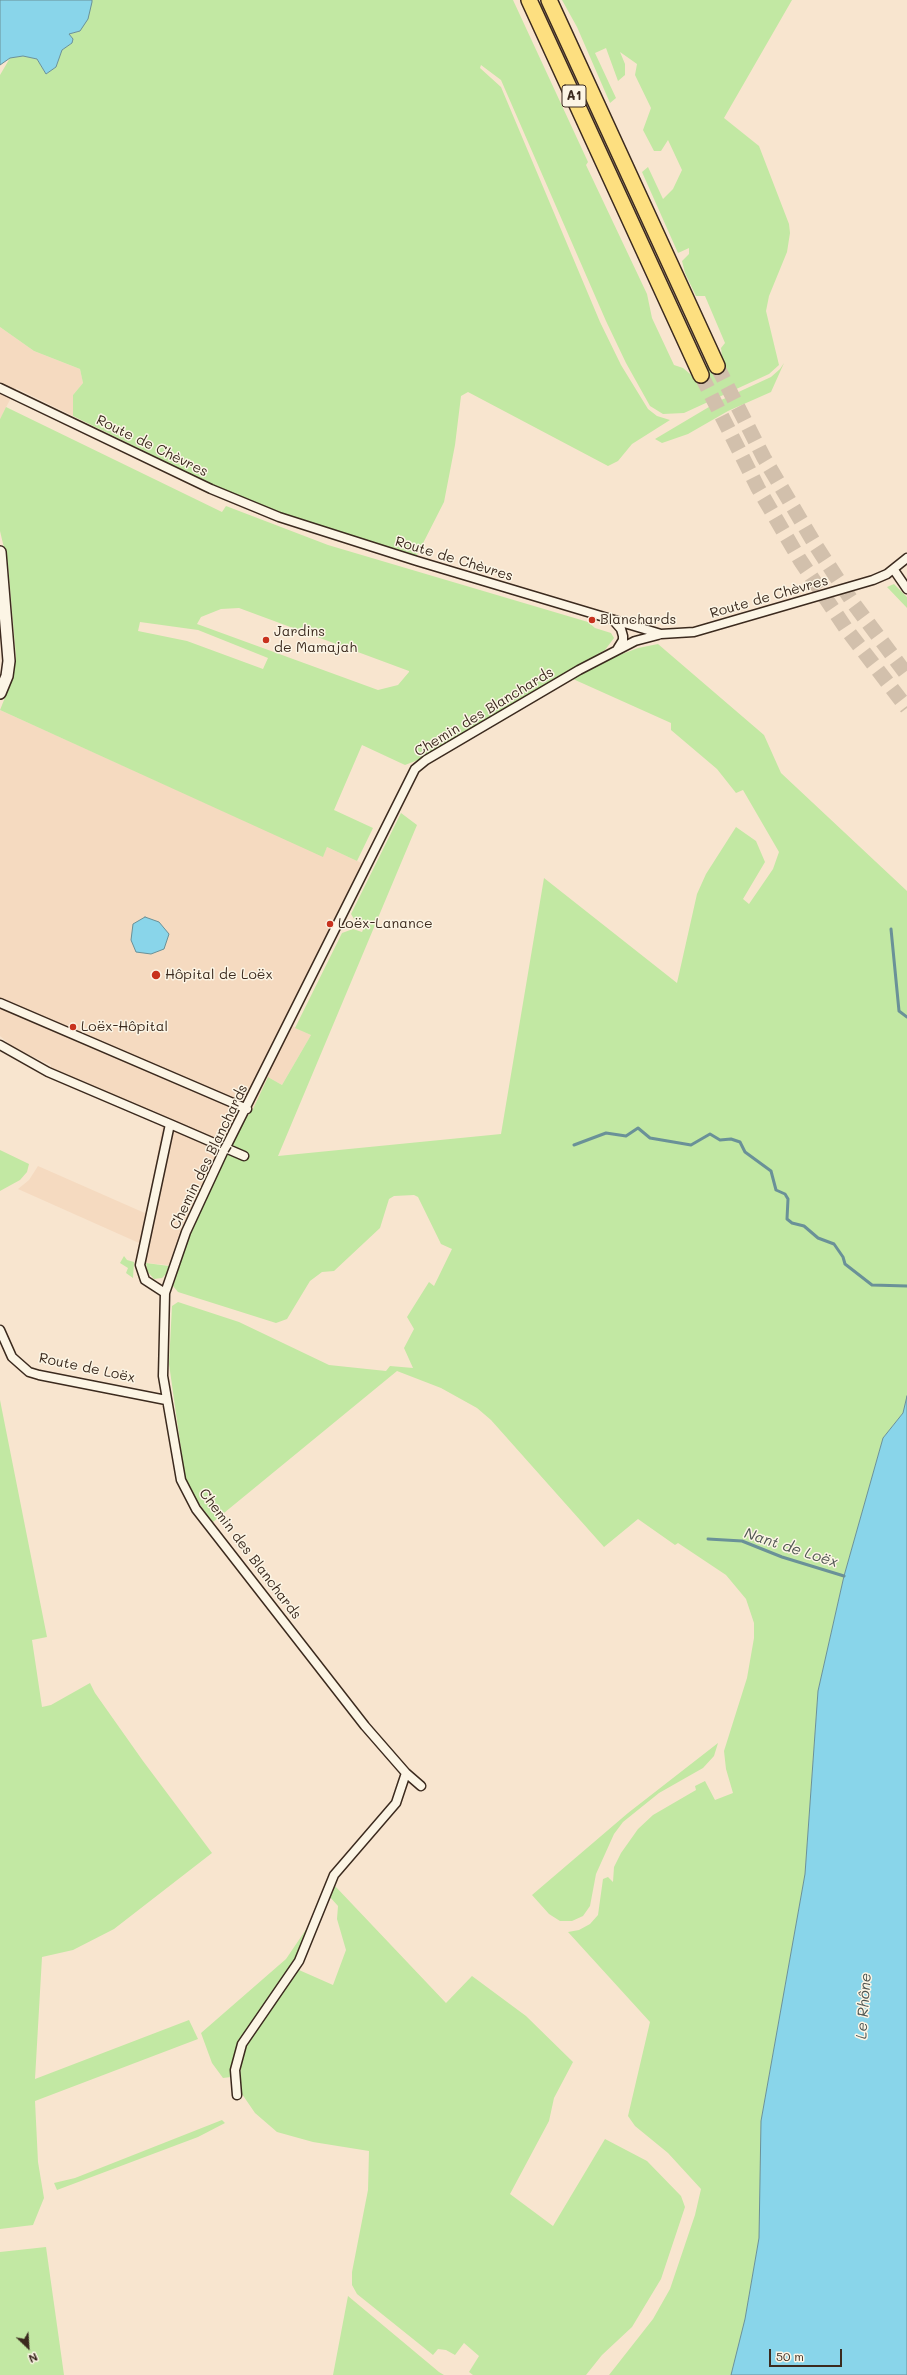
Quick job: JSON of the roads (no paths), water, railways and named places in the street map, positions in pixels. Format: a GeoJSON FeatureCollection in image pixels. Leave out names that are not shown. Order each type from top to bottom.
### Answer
{"type":"FeatureCollection","features":[{"type":"Feature","properties":{"kind":"highway","name":"A1"},"geometry":{"type":"LineString","coordinates":[[529,0],[701,375]]}},
{"type":"Feature","properties":{"kind":"highway","name":"A1"},"geometry":{"type":"LineString","coordinates":[[549,0],[717,366]]}},
{"type":"Feature","properties":{"kind":"street","name":"Route de Chèvres"},"geometry":{"type":"LineString","coordinates":[[0,388],[211,489],[279,517],[420,562],[661,634],[694,632],[873,580],[894,570],[907,558]]}},
{"type":"Feature","properties":{"kind":"street"},"geometry":{"type":"LineString","coordinates":[[0,552],[9,661],[7,676],[0,693]]}},
{"type":"Feature","properties":{"kind":"street"},"geometry":{"type":"LineString","coordinates":[[894,570],[907,589]]}},
{"type":"Feature","properties":{"kind":"street"},"geometry":{"type":"LineString","coordinates":[[614,621],[621,629],[623,640],[614,651]]}},
{"type":"Feature","properties":{"kind":"street","name":"Chemin des Blanchards"},"geometry":{"type":"LineString","coordinates":[[421,1786],[406,1773],[365,1726],[196,1509],[188,1495],[177,1465],[166,1400],[162,1348],[165,1293],[186,1232],[226,1147],[247,1108],[415,769],[426,760],[614,651],[636,641],[661,634]]}},
{"type":"Feature","properties":{"kind":"street"},"geometry":{"type":"LineString","coordinates":[[0,1004],[247,1108]]}},
{"type":"Feature","properties":{"kind":"street"},"geometry":{"type":"LineString","coordinates":[[0,1045],[48,1072],[244,1156]]}},
{"type":"Feature","properties":{"kind":"street"},"geometry":{"type":"LineString","coordinates":[[165,1293],[145,1280],[140,1265],[170,1124]]}},
{"type":"Feature","properties":{"kind":"street","name":"Route de Loëx"},"geometry":{"type":"LineString","coordinates":[[0,1330],[12,1357],[29,1372],[39,1376],[166,1400]]}},
{"type":"Feature","properties":{"kind":"street"},"geometry":{"type":"LineString","coordinates":[[237,2095],[235,2070],[242,2044],[298,1961],[334,1875],[396,1803],[406,1773]]}},
{"type":"Feature","properties":{"kind":"water"},"geometry":{"type":"Polygon","coordinates":[[[0,0],[92,0],[92,2],[88,19],[80,31],[69,34],[73,39],[72,43],[62,50],[56,67],[46,74],[37,59],[23,56],[10,58],[0,65],[0,0]]]}},
{"type":"Feature","properties":{"kind":"water"},"geometry":{"type":"Polygon","coordinates":[[[145,917],[159,922],[169,934],[164,949],[151,954],[136,952],[131,940],[133,924],[145,917]]]}},
{"type":"Feature","properties":{"kind":"water","name":"Le Rhône"},"geometry":{"type":"Polygon","coordinates":[[[907,1396],[907,2375],[731,2375],[745,2319],[759,2238],[761,2121],[805,1874],[818,1691],[844,1576],[883,1438],[903,1413],[907,1396]]]}},
{"type":"Feature","properties":{"kind":"waterway"},"geometry":{"type":"LineString","coordinates":[[891,929],[899,1011],[907,1017]]}},
{"type":"Feature","properties":{"kind":"waterway"},"geometry":{"type":"LineString","coordinates":[[574,1145],[606,1133],[626,1136],[638,1128],[650,1138],[691,1145],[710,1134],[720,1140],[731,1139],[740,1142],[745,1152],[771,1171],[776,1190],[785,1194],[788,1199],[787,1219],[792,1223],[804,1226],[818,1238],[834,1244],[843,1257],[845,1264],[872,1285],[907,1286]]}},
{"type":"Feature","properties":{"kind":"waterway","name":"Nant de Loëx"},"geometry":{"type":"LineString","coordinates":[[708,1539],[742,1541],[782,1557],[844,1576]]}},
{"type":"Feature","properties":{"kind":"tunnel"},"geometry":{"type":"LineString","coordinates":[[717,366],[764,458],[816,546],[854,604],[907,675]]}},
{"type":"Feature","properties":{"kind":"tunnel"},"geometry":{"type":"LineString","coordinates":[[701,375],[758,488],[800,560],[847,630],[907,708]]}},
{"type":"Feature","properties":{"kind":"place","name":"Blanchards"},"geometry":{"type":"Point","coordinates":[592,620]}},
{"type":"Feature","properties":{"kind":"place","name":"Jardins de Mamajah"},"geometry":{"type":"Point","coordinates":[266,640]}},
{"type":"Feature","properties":{"kind":"place","name":"Loëx-Lanance"},"geometry":{"type":"Point","coordinates":[330,924]}},
{"type":"Feature","properties":{"kind":"place","name":"Hôpital de Loëx"},"geometry":{"type":"Point","coordinates":[156,975]}},
{"type":"Feature","properties":{"kind":"place","name":"Loëx-Hôpital"},"geometry":{"type":"Point","coordinates":[73,1027]}}]}
